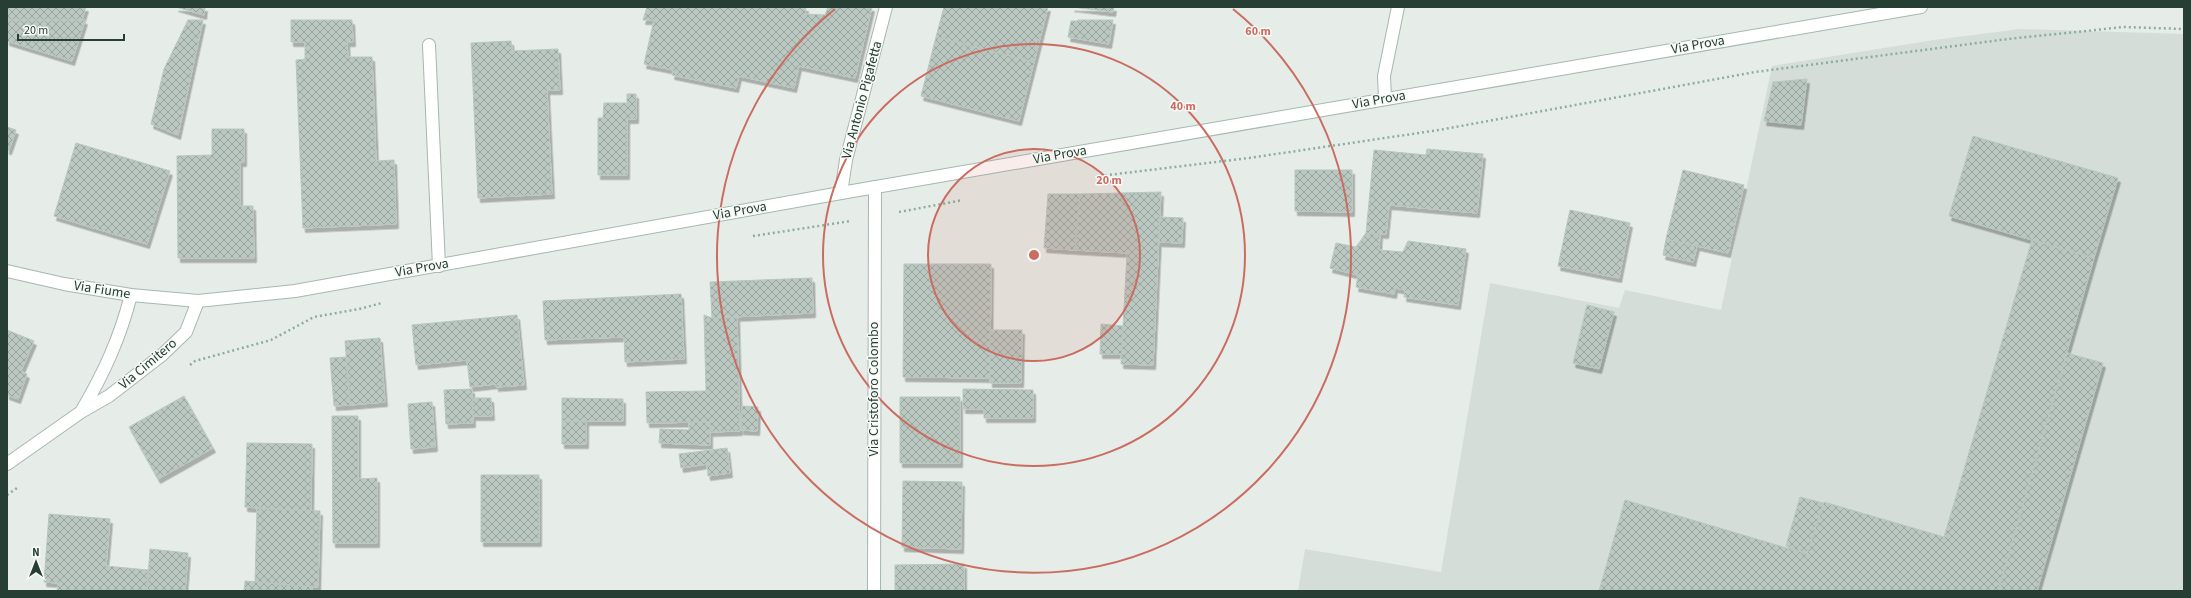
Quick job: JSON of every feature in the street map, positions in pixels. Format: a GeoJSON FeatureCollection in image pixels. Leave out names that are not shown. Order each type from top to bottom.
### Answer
{"type":"FeatureCollection","features":[{"type":"Feature","properties":{"kind":"main road","name":"Via Antonio Pigafetta"},"geometry":{"type":"LineString","coordinates":[[841,193],[846,160],[886,7]]}},
{"type":"Feature","properties":{"kind":"main road"},"geometry":{"type":"LineString","coordinates":[[1385,99],[1384,76],[1398,7]]}},
{"type":"Feature","properties":{"kind":"main road","name":"Via Prova"},"geometry":{"type":"LineString","coordinates":[[198,301],[295,291],[875,187],[1921,7]]}},
{"type":"Feature","properties":{"kind":"main road"},"geometry":{"type":"LineString","coordinates":[[429,45],[439,266]]}},
{"type":"Feature","properties":{"kind":"main road","name":"Via Cristoforo Colombo"},"geometry":{"type":"LineString","coordinates":[[874,591],[875,187]]}},
{"type":"Feature","properties":{"kind":"main road","name":"Via Fiume"},"geometry":{"type":"LineString","coordinates":[[7,271],[64,284],[131,295],[198,301]]}},
{"type":"Feature","properties":{"kind":"main road","name":"Via Cimitero"},"geometry":{"type":"LineString","coordinates":[[81,412],[103,375],[123,329],[131,295]]}},
{"type":"Feature","properties":{"kind":"main road","name":"Via Cimitero"},"geometry":{"type":"LineString","coordinates":[[7,464],[81,412],[109,396],[162,355],[186,332],[198,301]]}},
{"type":"Feature","properties":{"kind":"path"},"geometry":{"type":"LineString","coordinates":[[1093,176],[1249,158],[1439,130],[1763,71],[2008,39],[2124,27],[2184,29]]}},
{"type":"Feature","properties":{"kind":"path"},"geometry":{"type":"LineString","coordinates":[[750,237],[874,217],[965,199]]}},
{"type":"Feature","properties":{"kind":"path"},"geometry":{"type":"LineString","coordinates":[[189,366],[195,361],[271,340],[314,317],[359,309],[387,301]]}},
{"type":"Feature","properties":{"kind":"shaded area"},"geometry":{"type":"Polygon","coordinates":[[[2020,29],[2184,34],[2184,591],[1298,591],[1305,549],[1441,572],[1490,283],[1619,308],[1625,290],[1721,310],[1772,66],[1934,40],[2020,29]]]}},
{"type":"Feature","properties":{"kind":"building"},"geometry":{"type":"Polygon","coordinates":[[[7,7],[86,7],[82,20],[7,20],[7,7]]]}},
{"type":"Feature","properties":{"kind":"building"},"geometry":{"type":"Polygon","coordinates":[[[176,7],[205,7],[204,15],[176,7]]]}},
{"type":"Feature","properties":{"kind":"building"},"geometry":{"type":"Polygon","coordinates":[[[647,7],[806,7],[805,14],[825,15],[828,7],[872,7],[855,78],[799,66],[794,88],[739,76],[736,88],[672,75],[673,70],[644,64],[654,20],[643,20],[647,7]]]}},
{"type":"Feature","properties":{"kind":"building"},"geometry":{"type":"Polygon","coordinates":[[[944,7],[1048,7],[1034,62],[936,37],[944,7]]]}},
{"type":"Feature","properties":{"kind":"building"},"geometry":{"type":"Polygon","coordinates":[[[1072,7],[1114,7],[1113,12],[1072,7]]]}},
{"type":"Feature","properties":{"kind":"building"},"geometry":{"type":"Polygon","coordinates":[[[7,20],[85,20],[72,61],[7,41],[7,20]]]}},
{"type":"Feature","properties":{"kind":"building"},"geometry":{"type":"Polygon","coordinates":[[[188,20],[203,20],[178,135],[151,124],[164,69],[188,20]]]}},
{"type":"Feature","properties":{"kind":"building"},"geometry":{"type":"Polygon","coordinates":[[[291,20],[352,20],[353,42],[347,42],[348,57],[372,57],[376,161],[394,160],[396,224],[303,228],[296,60],[305,59],[305,42],[291,42],[291,20]]]}},
{"type":"Feature","properties":{"kind":"building"},"geometry":{"type":"Polygon","coordinates":[[[1113,20],[1109,44],[1068,37],[1071,21],[1113,20]]]}},
{"type":"Feature","properties":{"kind":"building"},"geometry":{"type":"Polygon","coordinates":[[[936,37],[1034,62],[1019,121],[921,96],[936,37]]]}},
{"type":"Feature","properties":{"kind":"building"},"geometry":{"type":"Polygon","coordinates":[[[511,41],[512,51],[558,49],[560,90],[547,90],[552,194],[478,198],[471,43],[511,41]]]}},
{"type":"Feature","properties":{"kind":"building"},"geometry":{"type":"Polygon","coordinates":[[[1807,79],[1801,125],[1764,121],[1773,82],[1807,79]]]}},
{"type":"Feature","properties":{"kind":"building"},"geometry":{"type":"Polygon","coordinates":[[[627,94],[636,94],[636,119],[627,119],[627,175],[598,175],[598,118],[603,118],[604,103],[627,103],[627,94]]]}},
{"type":"Feature","properties":{"kind":"building"},"geometry":{"type":"Polygon","coordinates":[[[7,127],[16,130],[9,150],[7,150],[7,127]]]}},
{"type":"Feature","properties":{"kind":"building"},"geometry":{"type":"Polygon","coordinates":[[[212,129],[244,129],[244,162],[240,162],[240,206],[253,206],[254,258],[178,258],[177,156],[212,155],[212,129]]]}},
{"type":"Feature","properties":{"kind":"building"},"geometry":{"type":"Polygon","coordinates":[[[1973,136],[2118,178],[2094,258],[1949,216],[1973,136]]]}},
{"type":"Feature","properties":{"kind":"building"},"geometry":{"type":"Polygon","coordinates":[[[76,143],[170,171],[147,244],[54,216],[76,143]]]}},
{"type":"Feature","properties":{"kind":"building"},"geometry":{"type":"Polygon","coordinates":[[[1427,149],[1483,154],[1477,213],[1389,205],[1386,234],[1366,233],[1374,150],[1426,155],[1427,149]]]}},
{"type":"Feature","properties":{"kind":"building"},"geometry":{"type":"Polygon","coordinates":[[[1295,170],[1352,170],[1352,212],[1295,211],[1295,170]]]}},
{"type":"Feature","properties":{"kind":"building"},"geometry":{"type":"Polygon","coordinates":[[[1683,170],[1744,185],[1728,253],[1666,239],[1683,170]]]}},
{"type":"Feature","properties":{"kind":"building"},"geometry":{"type":"Polygon","coordinates":[[[1161,192],[1153,365],[1121,364],[1127,253],[1075,250],[1080,194],[1161,192]]]}},
{"type":"Feature","properties":{"kind":"building"},"geometry":{"type":"Polygon","coordinates":[[[1048,194],[1080,194],[1075,250],[1044,248],[1048,194]]]}},
{"type":"Feature","properties":{"kind":"building"},"geometry":{"type":"Polygon","coordinates":[[[1570,210],[1630,223],[1619,278],[1558,266],[1570,210]]]}},
{"type":"Feature","properties":{"kind":"building"},"geometry":{"type":"Polygon","coordinates":[[[1160,217],[1183,218],[1182,243],[1159,242],[1160,217]]]}},
{"type":"Feature","properties":{"kind":"building"},"geometry":{"type":"Polygon","coordinates":[[[1366,233],[1380,234],[1379,250],[1403,252],[1408,241],[1466,249],[1458,305],[1404,297],[1405,290],[1395,288],[1394,294],[1356,287],[1358,275],[1330,268],[1336,243],[1356,247],[1366,233]]]}},
{"type":"Feature","properties":{"kind":"building"},"geometry":{"type":"Polygon","coordinates":[[[1666,239],[1697,246],[1693,262],[1663,255],[1666,239]]]}},
{"type":"Feature","properties":{"kind":"building"},"geometry":{"type":"Polygon","coordinates":[[[2032,240],[2094,258],[1998,591],[1599,591],[1625,500],[1807,554],[1824,502],[1944,537],[2032,240]]]}},
{"type":"Feature","properties":{"kind":"building"},"geometry":{"type":"Polygon","coordinates":[[[904,264],[991,264],[990,378],[903,377],[904,264]]]}},
{"type":"Feature","properties":{"kind":"building"},"geometry":{"type":"Polygon","coordinates":[[[812,278],[813,313],[712,318],[710,282],[812,278]]]}},
{"type":"Feature","properties":{"kind":"building"},"geometry":{"type":"Polygon","coordinates":[[[681,294],[684,359],[625,362],[624,337],[545,340],[543,301],[681,294]]]}},
{"type":"Feature","properties":{"kind":"building"},"geometry":{"type":"Polygon","coordinates":[[[1587,305],[1614,312],[1599,369],[1573,363],[1587,305]]]}},
{"type":"Feature","properties":{"kind":"building"},"geometry":{"type":"Polygon","coordinates":[[[517,315],[524,385],[496,387],[496,384],[470,387],[467,360],[416,365],[412,325],[517,315]]]}},
{"type":"Feature","properties":{"kind":"building"},"geometry":{"type":"Polygon","coordinates":[[[704,315],[712,318],[737,317],[740,431],[710,432],[710,422],[647,423],[646,392],[706,391],[704,315]]]}},
{"type":"Feature","properties":{"kind":"building"},"geometry":{"type":"Polygon","coordinates":[[[1101,324],[1123,326],[1122,354],[1100,354],[1101,324]]]}},
{"type":"Feature","properties":{"kind":"building"},"geometry":{"type":"Polygon","coordinates":[[[7,330],[34,341],[21,371],[27,374],[18,399],[7,395],[7,330]]]}},
{"type":"Feature","properties":{"kind":"building"},"geometry":{"type":"Polygon","coordinates":[[[990,330],[1022,330],[1021,383],[990,383],[990,330]]]}},
{"type":"Feature","properties":{"kind":"building"},"geometry":{"type":"Polygon","coordinates":[[[380,338],[385,402],[350,405],[345,341],[380,338]]]}},
{"type":"Feature","properties":{"kind":"building"},"geometry":{"type":"Polygon","coordinates":[[[2067,353],[2103,363],[2037,591],[1998,591],[2067,353]]]}},
{"type":"Feature","properties":{"kind":"building"},"geometry":{"type":"Polygon","coordinates":[[[346,357],[350,405],[334,406],[330,358],[346,357]]]}},
{"type":"Feature","properties":{"kind":"building"},"geometry":{"type":"Polygon","coordinates":[[[472,389],[473,423],[446,424],[444,390],[472,389]]]}},
{"type":"Feature","properties":{"kind":"building"},"geometry":{"type":"Polygon","coordinates":[[[963,389],[1033,390],[1033,418],[984,418],[984,409],[963,409],[963,389]]]}},
{"type":"Feature","properties":{"kind":"building"},"geometry":{"type":"Polygon","coordinates":[[[184,396],[213,448],[158,479],[129,427],[184,396]]]}},
{"type":"Feature","properties":{"kind":"building"},"geometry":{"type":"Polygon","coordinates":[[[900,397],[960,397],[960,463],[900,463],[900,397]]]}},
{"type":"Feature","properties":{"kind":"building"},"geometry":{"type":"Polygon","coordinates":[[[472,398],[491,398],[492,416],[473,416],[472,398]]]}},
{"type":"Feature","properties":{"kind":"building"},"geometry":{"type":"Polygon","coordinates":[[[562,398],[623,399],[623,421],[562,421],[562,398]]]}},
{"type":"Feature","properties":{"kind":"building"},"geometry":{"type":"Polygon","coordinates":[[[432,402],[435,447],[411,449],[408,404],[432,402]]]}},
{"type":"Feature","properties":{"kind":"building"},"geometry":{"type":"Polygon","coordinates":[[[742,406],[758,407],[757,431],[741,430],[742,406]]]}},
{"type":"Feature","properties":{"kind":"building"},"geometry":{"type":"Polygon","coordinates":[[[332,416],[358,416],[358,479],[377,478],[377,543],[333,543],[332,416]]]}},
{"type":"Feature","properties":{"kind":"building"},"geometry":{"type":"Polygon","coordinates":[[[562,421],[586,421],[586,444],[562,444],[562,421]]]}},
{"type":"Feature","properties":{"kind":"building"},"geometry":{"type":"Polygon","coordinates":[[[689,422],[710,422],[710,445],[659,443],[660,429],[689,430],[689,422]]]}},
{"type":"Feature","properties":{"kind":"building"},"geometry":{"type":"Polygon","coordinates":[[[247,443],[312,444],[311,511],[245,507],[247,443]]]}},
{"type":"Feature","properties":{"kind":"building"},"geometry":{"type":"Polygon","coordinates":[[[727,448],[730,473],[708,476],[707,464],[681,468],[679,454],[727,448]]]}},
{"type":"Feature","properties":{"kind":"building"},"geometry":{"type":"Polygon","coordinates":[[[481,475],[539,475],[539,542],[481,542],[481,475]]]}},
{"type":"Feature","properties":{"kind":"building"},"geometry":{"type":"Polygon","coordinates":[[[903,481],[962,482],[961,549],[902,547],[903,481]]]}},
{"type":"Feature","properties":{"kind":"building"},"geometry":{"type":"Polygon","coordinates":[[[1800,497],[1823,503],[1807,554],[1786,546],[1800,497]]]}},
{"type":"Feature","properties":{"kind":"building"},"geometry":{"type":"Polygon","coordinates":[[[257,508],[320,511],[318,587],[255,582],[257,508]]]}},
{"type":"Feature","properties":{"kind":"building"},"geometry":{"type":"Polygon","coordinates":[[[49,514],[110,519],[106,566],[148,570],[147,591],[57,591],[58,583],[44,582],[49,514]]]}},
{"type":"Feature","properties":{"kind":"building"},"geometry":{"type":"Polygon","coordinates":[[[150,549],[188,553],[185,591],[147,591],[150,549]]]}},
{"type":"Feature","properties":{"kind":"building"},"geometry":{"type":"Polygon","coordinates":[[[964,564],[964,591],[895,591],[895,565],[964,564]]]}},
{"type":"Feature","properties":{"kind":"building"},"geometry":{"type":"Polygon","coordinates":[[[245,581],[312,587],[312,591],[244,591],[245,581]]]}}]}
